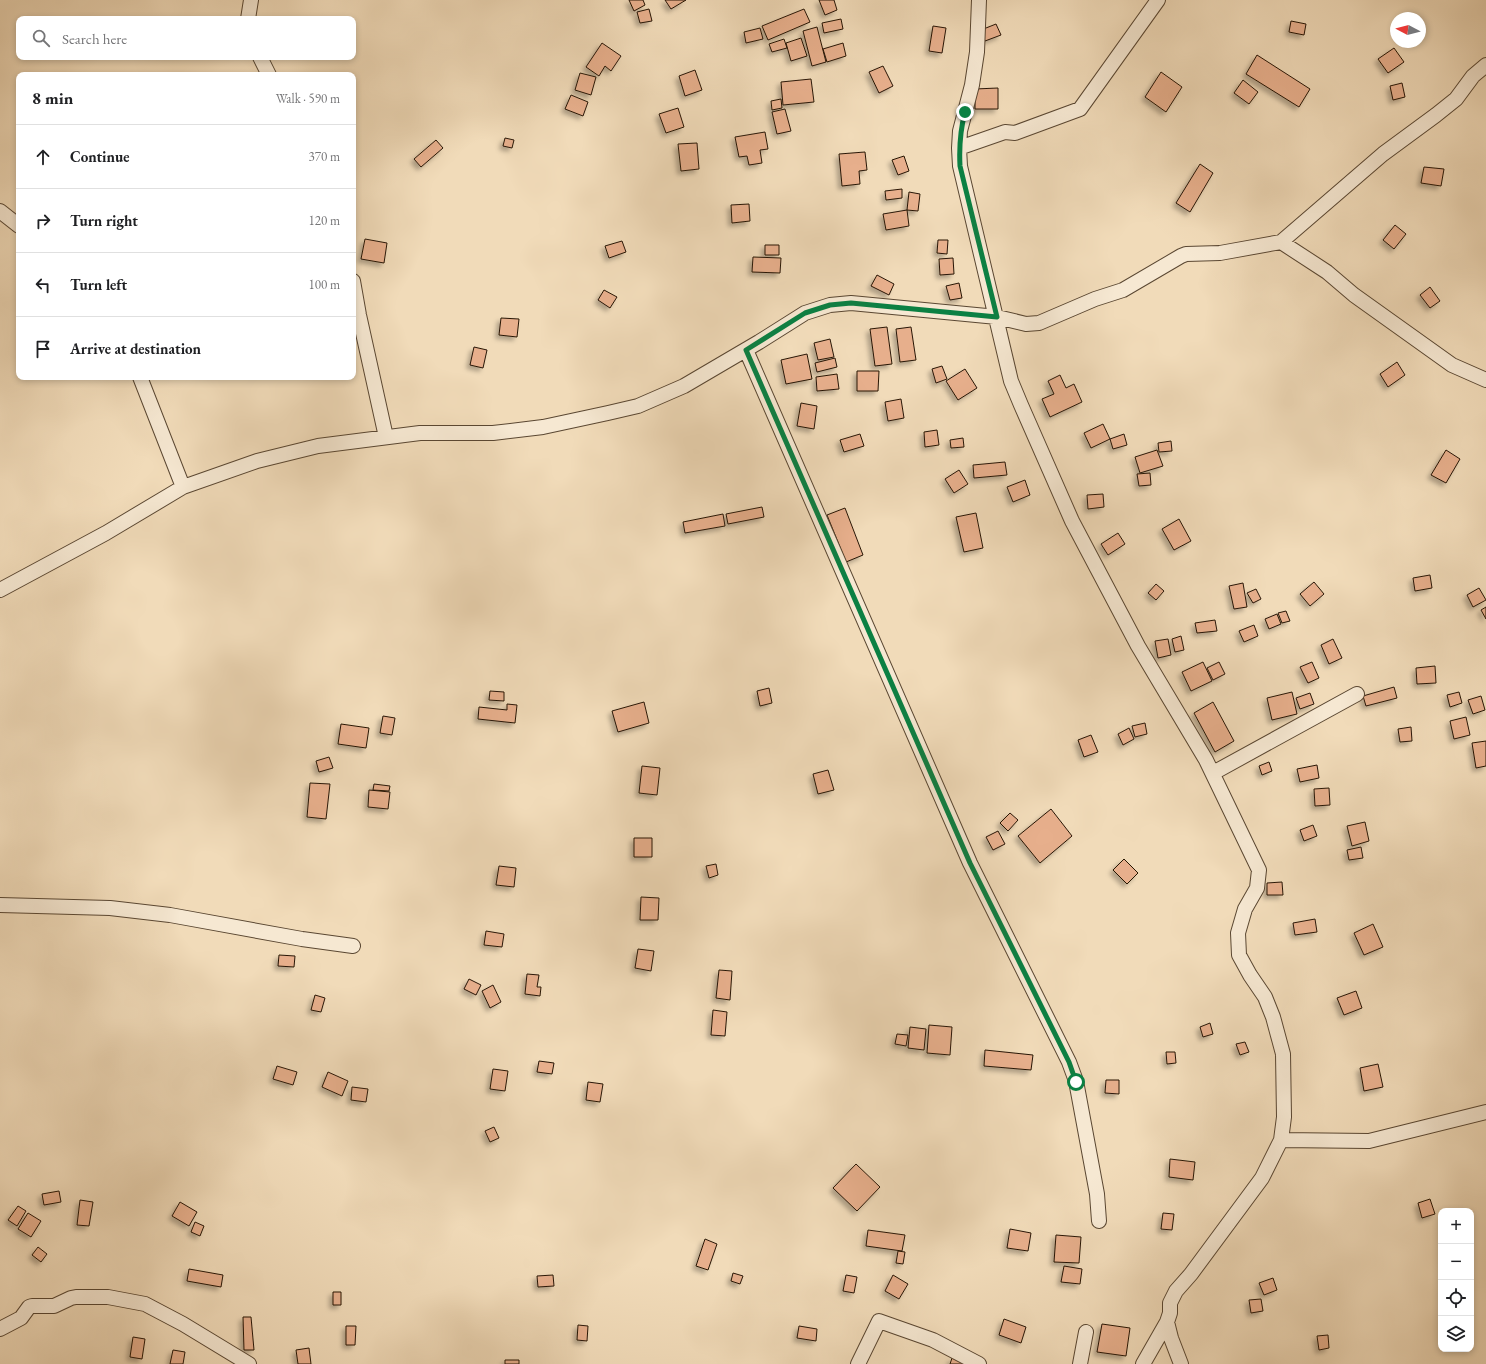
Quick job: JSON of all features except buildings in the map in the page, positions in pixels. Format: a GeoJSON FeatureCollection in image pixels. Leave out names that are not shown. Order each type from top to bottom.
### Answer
{"type":"FeatureCollection","features":[{"type":"Feature","properties":{"kind":"street"},"geometry":{"type":"LineString","coordinates":[[248,16],[251,0]]}},
{"type":"Feature","properties":{"kind":"street"},"geometry":{"type":"LineString","coordinates":[[979,0],[977,52],[972,86],[960,131],[960,166],[1012,381],[1072,521],[1138,646],[1213,773],[1259,870],[1257,888],[1245,909],[1238,933],[1239,955],[1265,997],[1273,1017],[1283,1054],[1284,1117],[1281,1140],[1262,1178],[1191,1274],[1176,1291],[1170,1303],[1170,1313],[1167,1322],[1143,1364]]}},
{"type":"Feature","properties":{"kind":"street"},"geometry":{"type":"LineString","coordinates":[[959,148],[1005,132],[1015,133],[1080,109],[1158,0]]}},
{"type":"Feature","properties":{"kind":"street"},"geometry":{"type":"LineString","coordinates":[[262,60],[268,72]]}},
{"type":"Feature","properties":{"kind":"street"},"geometry":{"type":"LineString","coordinates":[[0,590],[106,533],[183,487],[257,461],[318,446],[386,437],[420,433],[493,433],[543,427],[638,406],[684,386],[746,350],[805,313],[830,305],[851,303],[997,317],[1026,324],[1039,323],[1095,299],[1122,290],[1186,254],[1220,253],[1281,242],[1382,154],[1456,99],[1473,76],[1486,66]]}},
{"type":"Feature","properties":{"kind":"street"},"geometry":{"type":"LineString","coordinates":[[0,211],[16,224]]}},
{"type":"Feature","properties":{"kind":"street"},"geometry":{"type":"LineString","coordinates":[[1281,242],[1327,272],[1354,295],[1452,365],[1486,380]]}},
{"type":"Feature","properties":{"kind":"street"},"geometry":{"type":"LineString","coordinates":[[356,298],[386,437]]}},
{"type":"Feature","properties":{"kind":"street"},"geometry":{"type":"LineString","coordinates":[[746,350],[970,863],[1069,1062],[1076,1082],[1095,1186],[1099,1221]]}},
{"type":"Feature","properties":{"kind":"street"},"geometry":{"type":"LineString","coordinates":[[141,380],[183,487]]}},
{"type":"Feature","properties":{"kind":"street"},"geometry":{"type":"LineString","coordinates":[[1213,773],[1357,694]]}},
{"type":"Feature","properties":{"kind":"street"},"geometry":{"type":"LineString","coordinates":[[0,905],[110,908],[170,915],[302,939],[353,946]]}},
{"type":"Feature","properties":{"kind":"street"},"geometry":{"type":"LineString","coordinates":[[1281,1140],[1369,1141],[1486,1112]]}},
{"type":"Feature","properties":{"kind":"street"},"geometry":{"type":"LineString","coordinates":[[0,1329],[21,1318],[29,1307],[32,1306],[54,1306],[76,1297],[108,1297],[145,1304],[183,1324],[249,1364]]}},
{"type":"Feature","properties":{"kind":"street"},"geometry":{"type":"LineString","coordinates":[[858,1364],[879,1321],[933,1340],[979,1364]]}},
{"type":"Feature","properties":{"kind":"street"},"geometry":{"type":"LineString","coordinates":[[1167,1322],[1171,1338],[1181,1364]]}},
{"type":"Feature","properties":{"kind":"street"},"geometry":{"type":"LineString","coordinates":[[1080,1364],[1086,1332]]}},
{"type":"Feature","properties":{"kind":"route"},"geometry":{"type":"LineString","coordinates":[[965,112],[960,131],[960,166],[997,317],[851,303],[830,305],[805,313],[746,350],[970,863],[1069,1062],[1076,1082]]}}]}
